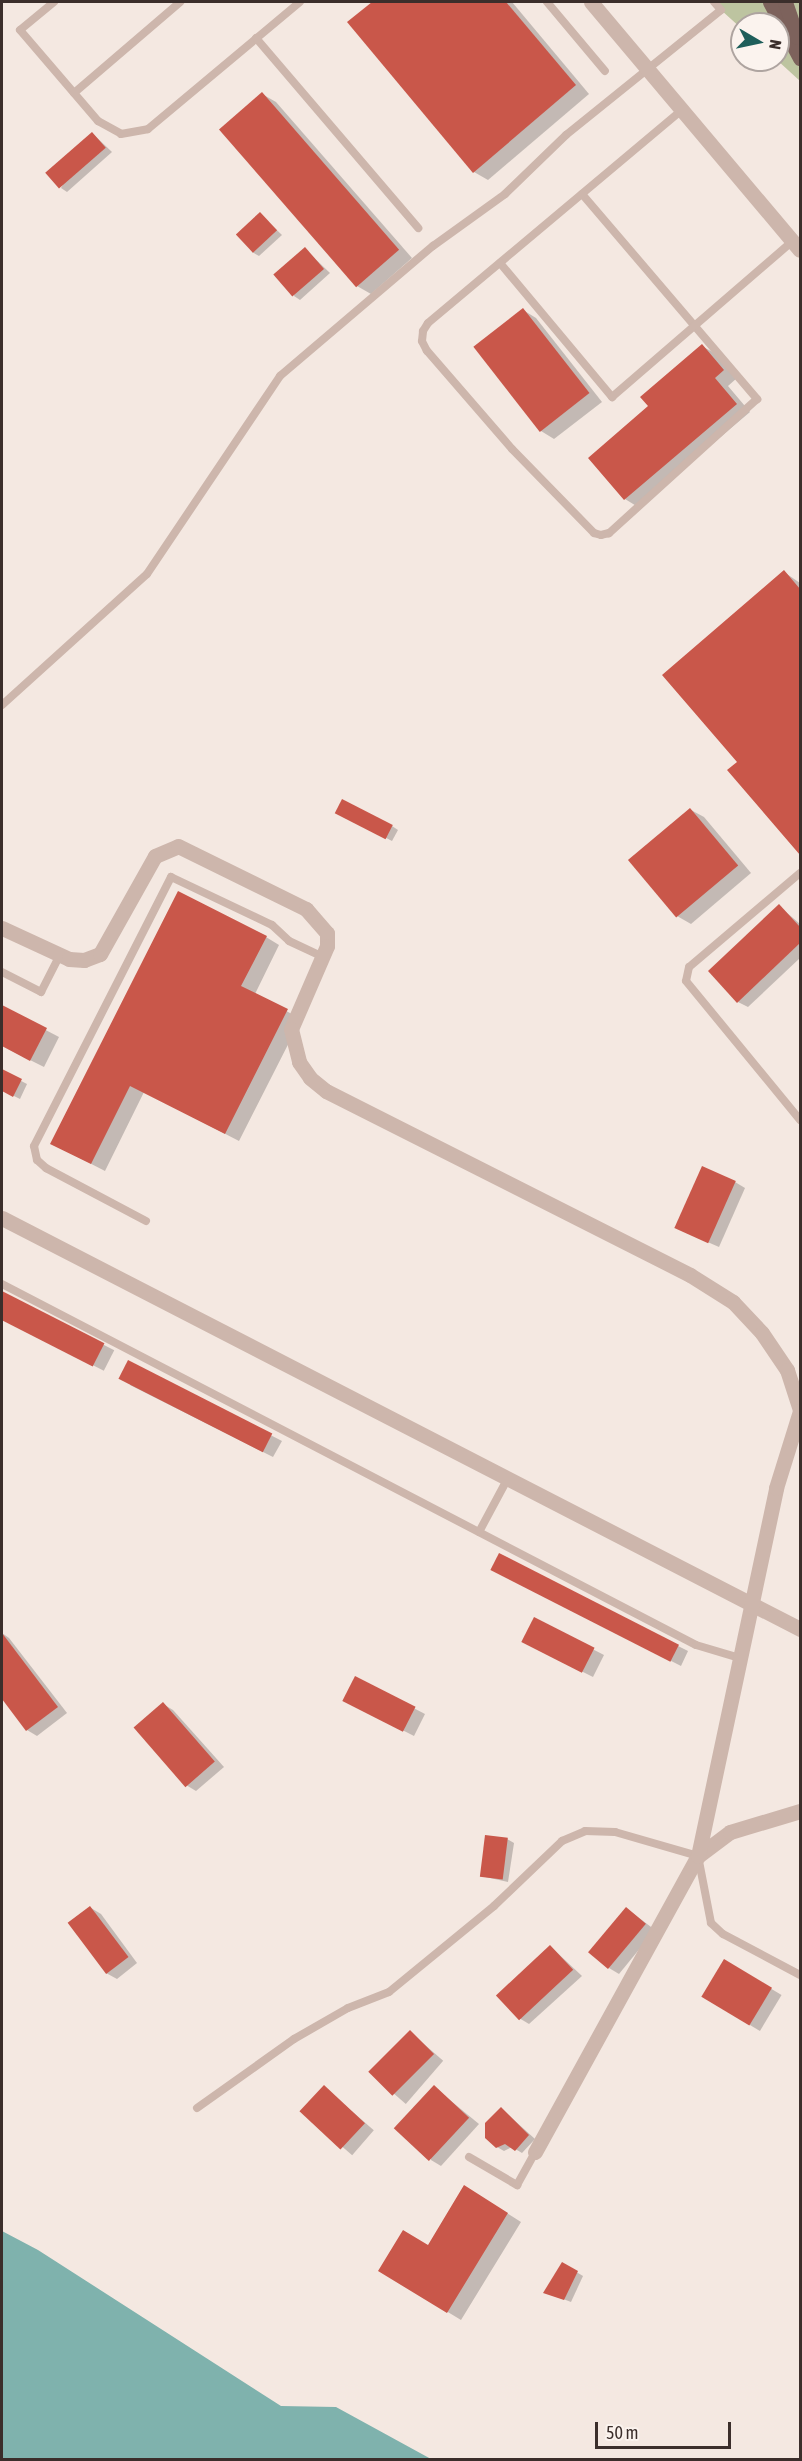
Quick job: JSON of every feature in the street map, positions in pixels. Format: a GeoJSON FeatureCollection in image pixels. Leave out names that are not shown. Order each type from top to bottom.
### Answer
{"type":"FeatureCollection","features":[{"type":"Feature","properties":{"kind":"main road"},"geometry":{"type":"LineString","coordinates":[[770,2],[801,58]]}},
{"type":"Feature","properties":{"kind":"main road"},"geometry":{"type":"LineString","coordinates":[[785,2],[801,45]]}},
{"type":"Feature","properties":{"kind":"street"},"geometry":{"type":"LineString","coordinates":[[591,2],[797,245]]}},
{"type":"Feature","properties":{"kind":"street"},"geometry":{"type":"LineString","coordinates":[[2,928],[59,957],[84,960],[100,954],[155,856],[178,846],[306,909],[327,933],[322,957],[291,1029],[298,1062],[310,1078],[326,1091],[690,1275],[733,1302],[762,1333],[787,1370],[800,1411],[776,1488],[698,1856],[535,2152]]}},
{"type":"Feature","properties":{"kind":"street"},"geometry":{"type":"LineString","coordinates":[[2,1218],[801,1629]]}},
{"type":"Feature","properties":{"kind":"street"},"geometry":{"type":"LineString","coordinates":[[698,1856],[730,1832],[801,1811]]}},
{"type":"Feature","properties":{"kind":"lane"},"geometry":{"type":"LineString","coordinates":[[54,2],[20,30],[107,129],[136,133],[148,129],[300,2]]}},
{"type":"Feature","properties":{"kind":"lane"},"geometry":{"type":"LineString","coordinates":[[74,93],[180,2]]}},
{"type":"Feature","properties":{"kind":"lane"},"geometry":{"type":"LineString","coordinates":[[547,2],[605,71]]}},
{"type":"Feature","properties":{"kind":"lane"},"geometry":{"type":"LineString","coordinates":[[2,705],[147,574],[280,376],[433,246],[505,194],[566,135],[721,10],[714,2]]}},
{"type":"Feature","properties":{"kind":"lane"},"geometry":{"type":"LineString","coordinates":[[256,38],[418,228]]}},
{"type":"Feature","properties":{"kind":"lane"},"geometry":{"type":"LineString","coordinates":[[582,194],[757,399],[609,533],[601,535],[594,533],[512,449],[422,341],[428,323],[682,110]]}},
{"type":"Feature","properties":{"kind":"lane"},"geometry":{"type":"LineString","coordinates":[[500,263],[612,397],[695,326],[797,245]]}},
{"type":"Feature","properties":{"kind":"lane"},"geometry":{"type":"LineString","coordinates":[[801,873],[689,967],[686,981],[801,1120]]}},
{"type":"Feature","properties":{"kind":"lane"},"geometry":{"type":"LineString","coordinates":[[146,1221],[46,1168],[37,1160],[34,1146],[171,878],[272,925],[289,941],[322,957]]}},
{"type":"Feature","properties":{"kind":"lane"},"geometry":{"type":"LineString","coordinates":[[2,972],[41,992],[59,957]]}},
{"type":"Feature","properties":{"kind":"lane"},"geometry":{"type":"LineString","coordinates":[[2,1284],[696,1645],[740,1658]]}},
{"type":"Feature","properties":{"kind":"lane"},"geometry":{"type":"LineString","coordinates":[[479,1532],[508,1478]]}},
{"type":"Feature","properties":{"kind":"lane"},"geometry":{"type":"LineString","coordinates":[[196,2108],[294,2039],[348,2008],[388,1992],[494,1906],[562,1841],[585,1831],[615,1832],[698,1856],[711,1923],[723,1934],[801,1975]]}},
{"type":"Feature","properties":{"kind":"lane"},"geometry":{"type":"LineString","coordinates":[[469,2157],[517,2185],[535,2152]]}},
{"type":"Feature","properties":{"kind":"green space"},"geometry":{"type":"Polygon","coordinates":[[[717,2],[800,2],[800,81],[790,72],[790,12],[730,12],[730,18],[721,10],[717,2]]]}},
{"type":"Feature","properties":{"kind":"water"},"geometry":{"type":"Polygon","coordinates":[[[2,2231],[38,2250],[281,2406],[336,2407],[431,2459],[2,2459],[2,2231]]]}},
{"type":"Feature","properties":{"kind":"building"},"geometry":{"type":"Polygon","coordinates":[[[372,2],[506,2],[576,85],[473,173],[347,22],[372,2]]]}},
{"type":"Feature","properties":{"kind":"building"},"geometry":{"type":"Polygon","coordinates":[[[262,92],[399,250],[356,287],[219,129],[262,92]]]}},
{"type":"Feature","properties":{"kind":"building"},"geometry":{"type":"Polygon","coordinates":[[[92,132],[106,148],[59,189],[45,173],[92,132]]]}},
{"type":"Feature","properties":{"kind":"building"},"geometry":{"type":"Polygon","coordinates":[[[260,212],[277,230],[253,253],[236,235],[260,212]]]}},
{"type":"Feature","properties":{"kind":"building"},"geometry":{"type":"Polygon","coordinates":[[[305,247],[324,269],[292,296],[273,275],[305,247]]]}},
{"type":"Feature","properties":{"kind":"building"},"geometry":{"type":"Polygon","coordinates":[[[523,308],[589,393],[540,432],[473,347],[523,308]]]}},
{"type":"Feature","properties":{"kind":"building"},"geometry":{"type":"Polygon","coordinates":[[[702,344],[724,370],[715,378],[737,404],[624,500],[588,458],[648,406],[640,397],[702,344]]]}},
{"type":"Feature","properties":{"kind":"building"},"geometry":{"type":"Polygon","coordinates":[[[784,570],[800,589],[800,855],[727,770],[737,762],[662,675],[784,570]]]}},
{"type":"Feature","properties":{"kind":"building"},"geometry":{"type":"Polygon","coordinates":[[[342,799],[393,825],[386,839],[335,813],[342,799]]]}},
{"type":"Feature","properties":{"kind":"building"},"geometry":{"type":"Polygon","coordinates":[[[690,808],[738,865],[676,918],[628,860],[690,808]]]}},
{"type":"Feature","properties":{"kind":"building"},"geometry":{"type":"Polygon","coordinates":[[[178,891],[267,936],[241,986],[288,1009],[225,1134],[130,1086],[91,1164],[50,1144],[178,891]]]}},
{"type":"Feature","properties":{"kind":"building"},"geometry":{"type":"Polygon","coordinates":[[[779,904],[800,927],[800,943],[737,1003],[708,971],[779,904]]]}},
{"type":"Feature","properties":{"kind":"building"},"geometry":{"type":"Polygon","coordinates":[[[2,1005],[47,1028],[30,1061],[2,1046],[2,1005]]]}},
{"type":"Feature","properties":{"kind":"building"},"geometry":{"type":"Polygon","coordinates":[[[2,1069],[22,1079],[13,1097],[2,1091],[2,1069]]]}},
{"type":"Feature","properties":{"kind":"building"},"geometry":{"type":"Polygon","coordinates":[[[702,1166],[736,1181],[708,1243],[674,1228],[702,1166]]]}},
{"type":"Feature","properties":{"kind":"building"},"geometry":{"type":"Polygon","coordinates":[[[2,1291],[104,1343],[93,1366],[2,1320],[2,1291]]]}},
{"type":"Feature","properties":{"kind":"building"},"geometry":{"type":"Polygon","coordinates":[[[128,1360],[272,1434],[263,1452],[118,1379],[128,1360]]]}},
{"type":"Feature","properties":{"kind":"building"},"geometry":{"type":"Polygon","coordinates":[[[499,1553],[679,1645],[670,1662],[490,1570],[499,1553]]]}},
{"type":"Feature","properties":{"kind":"building"},"geometry":{"type":"Polygon","coordinates":[[[534,1617],[595,1648],[582,1673],[521,1642],[534,1617]]]}},
{"type":"Feature","properties":{"kind":"building"},"geometry":{"type":"Polygon","coordinates":[[[2,1633],[58,1707],[26,1731],[2,1699],[2,1633]]]}},
{"type":"Feature","properties":{"kind":"building"},"geometry":{"type":"Polygon","coordinates":[[[355,1676],[416,1707],[403,1732],[342,1701],[355,1676]]]}},
{"type":"Feature","properties":{"kind":"building"},"geometry":{"type":"Polygon","coordinates":[[[163,1702],[215,1762],[185,1787],[134,1728],[163,1702]]]}},
{"type":"Feature","properties":{"kind":"building"},"geometry":{"type":"Polygon","coordinates":[[[485,1835],[508,1838],[503,1879],[480,1877],[485,1835]]]}},
{"type":"Feature","properties":{"kind":"building"},"geometry":{"type":"Polygon","coordinates":[[[90,1906],[129,1957],[106,1974],[68,1923],[90,1906]]]}},
{"type":"Feature","properties":{"kind":"building"},"geometry":{"type":"Polygon","coordinates":[[[626,1907],[646,1924],[608,1969],[588,1952],[626,1907]]]}},
{"type":"Feature","properties":{"kind":"building"},"geometry":{"type":"Polygon","coordinates":[[[550,1945],[573,1970],[519,2020],[496,1995],[550,1945]]]}},
{"type":"Feature","properties":{"kind":"building"},"geometry":{"type":"Polygon","coordinates":[[[724,1959],[772,1988],[749,2026],[701,1997],[724,1959]]]}},
{"type":"Feature","properties":{"kind":"building"},"geometry":{"type":"Polygon","coordinates":[[[410,2030],[434,2054],[392,2096],[368,2072],[410,2030]]]}},
{"type":"Feature","properties":{"kind":"building"},"geometry":{"type":"Polygon","coordinates":[[[324,2085],[365,2123],[340,2150],[299,2111],[324,2085]]]}},
{"type":"Feature","properties":{"kind":"building"},"geometry":{"type":"Polygon","coordinates":[[[434,2085],[469,2118],[429,2161],[394,2128],[434,2085]]]}},
{"type":"Feature","properties":{"kind":"building"},"geometry":{"type":"Polygon","coordinates":[[[501,2107],[529,2135],[515,2151],[505,2144],[496,2148],[485,2138],[485,2123],[501,2107]]]}},
{"type":"Feature","properties":{"kind":"building"},"geometry":{"type":"Polygon","coordinates":[[[464,2185],[508,2213],[447,2313],[378,2271],[403,2230],[428,2245],[464,2185]]]}},
{"type":"Feature","properties":{"kind":"building"},"geometry":{"type":"Polygon","coordinates":[[[562,2262],[578,2271],[564,2300],[543,2293],[562,2262]]]}}]}
